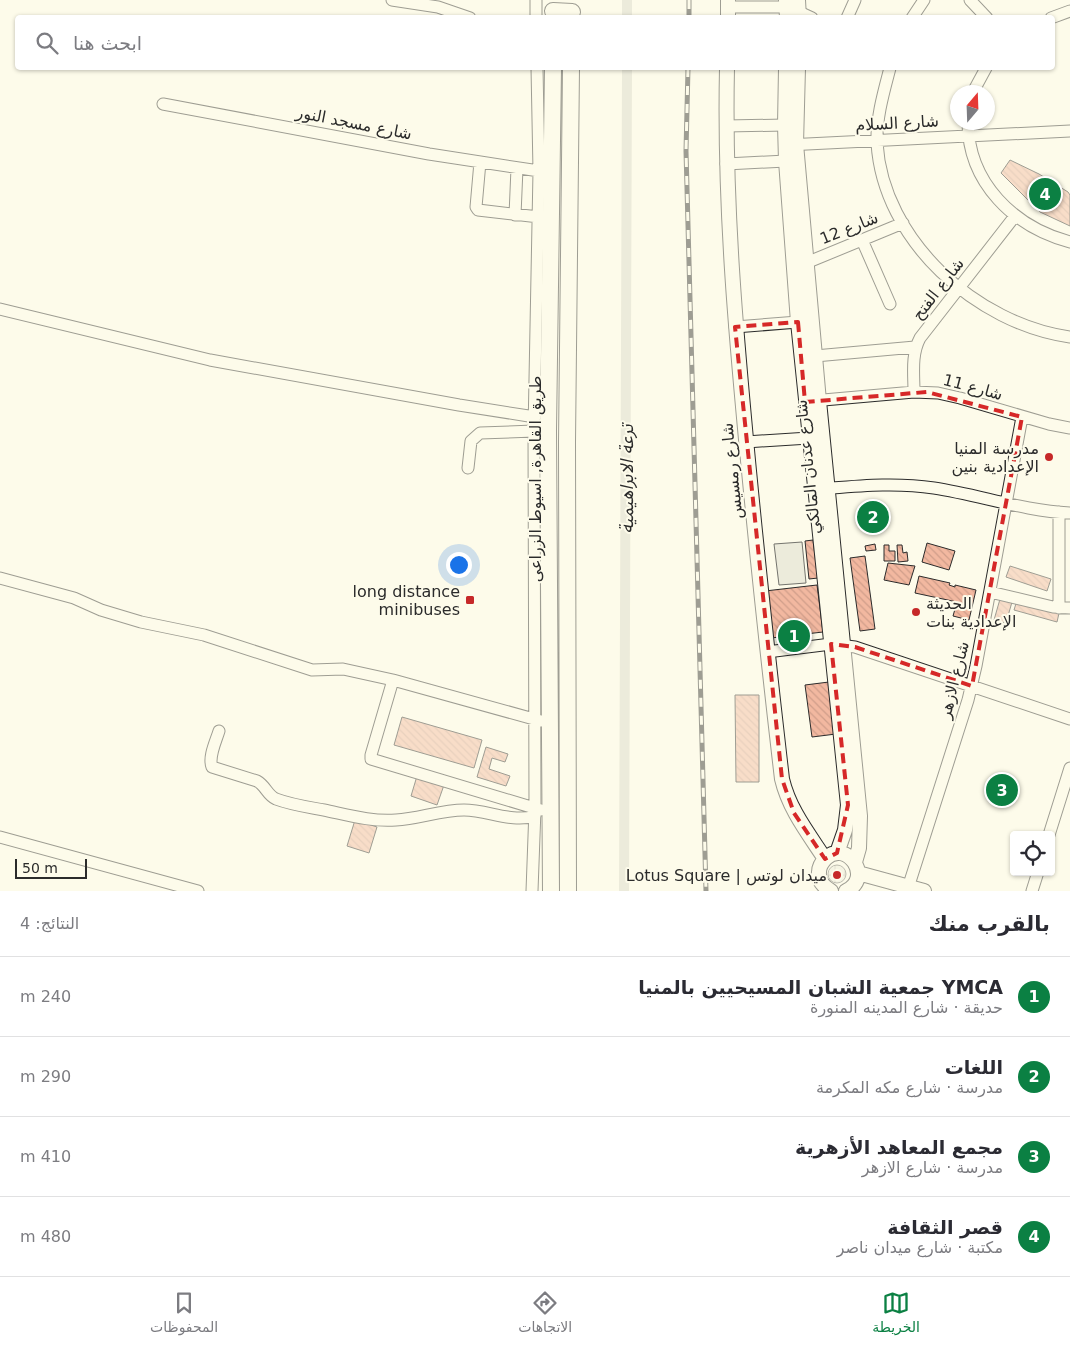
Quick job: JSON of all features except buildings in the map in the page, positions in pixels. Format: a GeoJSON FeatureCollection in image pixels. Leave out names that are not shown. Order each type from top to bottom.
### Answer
{"type":"FeatureCollection","features":[{"type":"Feature","properties":{"kind":"highway"},"geometry":{"type":"LineString","coordinates":[[553,10],[572,10]]}},
{"type":"Feature","properties":{"kind":"highway","name":"طريق القاهرة, اسيوط الزراعى"},"geometry":{"type":"LineString","coordinates":[[551,891],[540,812],[542,721],[539,426],[552,70]]}},
{"type":"Feature","properties":{"kind":"highway","name":"طريق القاهرة, اسيوط الزراعى"},"geometry":{"type":"LineString","coordinates":[[568,891],[567,431],[571,70]]}},
{"type":"Feature","properties":{"kind":"highway"},"geometry":{"type":"LineString","coordinates":[[539,426],[567,431]]}},
{"type":"Feature","properties":{"kind":"main road","name":"شارع رمسيس"},"geometry":{"type":"LineString","coordinates":[[727,70],[726,164],[735,327],[767,652],[782,779],[794,813],[831,856]]}},
{"type":"Feature","properties":{"kind":"main road","name":"شارع عدنان المالكي"},"geometry":{"type":"LineString","coordinates":[[786,70],[785,125],[791,144],[806,263],[815,356],[810,438],[822,489]]}},
{"type":"Feature","properties":{"kind":"main road","name":"شارع عدنان المالكي"},"geometry":{"type":"LineString","coordinates":[[798,70],[791,144],[786,161],[798,322],[812,401],[838,645],[860,816],[857,868],[855,884],[851,890]]}},
{"type":"Feature","properties":{"kind":"main road","name":"شارع عدنان المالكي"},"geometry":{"type":"LineString","coordinates":[[819,885],[819,871],[831,856],[845,830],[848,805],[838,645]]}},
{"type":"Feature","properties":{"kind":"main road"},"geometry":{"type":"LineString","coordinates":[[831,856],[847,856],[857,868],[908,889],[924,891]]}},
{"type":"Feature","properties":{"kind":"main road"},"geometry":{"type":"LineString","coordinates":[[819,885],[823,885],[831,891]]}},
{"type":"Feature","properties":{"kind":"street"},"geometry":{"type":"LineString","coordinates":[[392,0],[449,10],[462,15]]}},
{"type":"Feature","properties":{"kind":"street"},"geometry":{"type":"LineString","coordinates":[[536,0],[536,15]]}},
{"type":"Feature","properties":{"kind":"street"},"geometry":{"type":"LineString","coordinates":[[848,15],[855,0]]}},
{"type":"Feature","properties":{"kind":"street"},"geometry":{"type":"LineString","coordinates":[[914,15],[924,0]]}},
{"type":"Feature","properties":{"kind":"street"},"geometry":{"type":"LineString","coordinates":[[970,0],[984,15]]}},
{"type":"Feature","properties":{"kind":"street"},"geometry":{"type":"LineString","coordinates":[[728,8],[793,9],[806,15]]}},
{"type":"Feature","properties":{"kind":"street"},"geometry":{"type":"LineString","coordinates":[[1055,17],[1070,11]]}},
{"type":"Feature","properties":{"kind":"street","name":"طريق القاهرة, اسيوط الزراعى"},"geometry":{"type":"LineString","coordinates":[[537,70],[539,426]]}},
{"type":"Feature","properties":{"kind":"street"},"geometry":{"type":"LineString","coordinates":[[890,70],[881,108],[877,140],[888,191],[903,223],[922,251],[959,288],[994,312],[1013,322],[1034,329],[1070,337]]}},
{"type":"Feature","properties":{"kind":"street"},"geometry":{"type":"LineString","coordinates":[[977,85],[985,70]]}},
{"type":"Feature","properties":{"kind":"street","name":"شارع مسجد النور"},"geometry":{"type":"LineString","coordinates":[[163,104],[429,154],[539,171]]}},
{"type":"Feature","properties":{"kind":"street"},"geometry":{"type":"LineString","coordinates":[[726,126],[785,125]]}},
{"type":"Feature","properties":{"kind":"street"},"geometry":{"type":"LineString","coordinates":[[968,130],[972,156],[980,176],[996,198],[1015,216],[1038,230],[1070,242]]}},
{"type":"Feature","properties":{"kind":"street","name":"شارع السلام"},"geometry":{"type":"LineString","coordinates":[[791,144],[1070,131]]}},
{"type":"Feature","properties":{"kind":"street"},"geometry":{"type":"LineString","coordinates":[[726,164],[786,161]]}},
{"type":"Feature","properties":{"kind":"street"},"geometry":{"type":"LineString","coordinates":[[480,162],[477,209],[480,211],[538,217]]}},
{"type":"Feature","properties":{"kind":"street"},"geometry":{"type":"LineString","coordinates":[[515,215],[517,168]]}},
{"type":"Feature","properties":{"kind":"street","name":"شارع الفتح"},"geometry":{"type":"LineString","coordinates":[[915,347],[1015,216]]}},
{"type":"Feature","properties":{"kind":"street","name":"شارع 12"},"geometry":{"type":"LineString","coordinates":[[806,263],[903,223]]}},
{"type":"Feature","properties":{"kind":"street"},"geometry":{"type":"LineString","coordinates":[[862,240],[890,304]]}},
{"type":"Feature","properties":{"kind":"street"},"geometry":{"type":"LineString","coordinates":[[0,309],[210,360],[459,405],[539,426]]}},
{"type":"Feature","properties":{"kind":"street"},"geometry":{"type":"LineString","coordinates":[[735,327],[798,322]]}},
{"type":"Feature","properties":{"kind":"street"},"geometry":{"type":"LineString","coordinates":[[815,356],[915,347],[914,392]]}},
{"type":"Feature","properties":{"kind":"street","name":"شارع 11"},"geometry":{"type":"LineString","coordinates":[[812,401],[914,392],[949,395],[1022,417],[1070,428]]}},
{"type":"Feature","properties":{"kind":"street","name":"شارع الازهر"},"geometry":{"type":"LineString","coordinates":[[908,889],[972,686],[1022,417]]}},
{"type":"Feature","properties":{"kind":"street"},"geometry":{"type":"LineString","coordinates":[[468,468],[471,442],[480,433],[539,426]]}},
{"type":"Feature","properties":{"kind":"street"},"geometry":{"type":"LineString","coordinates":[[746,442],[810,438]]}},
{"type":"Feature","properties":{"kind":"street"},"geometry":{"type":"LineString","coordinates":[[822,489],[877,484],[919,486],[1006,504],[1065,513],[1065,608],[990,592]]}},
{"type":"Feature","properties":{"kind":"street"},"geometry":{"type":"LineString","coordinates":[[0,578],[57,593],[101,610],[141,622],[178,628],[212,638],[312,670],[342,669],[393,680],[542,721]]}},
{"type":"Feature","properties":{"kind":"street"},"geometry":{"type":"LineString","coordinates":[[767,652],[838,645],[855,647],[1070,719]]}},
{"type":"Feature","properties":{"kind":"street"},"geometry":{"type":"LineString","coordinates":[[393,680],[371,759],[540,812]]}},
{"type":"Feature","properties":{"kind":"street"},"geometry":{"type":"LineString","coordinates":[[219,731],[211,757],[210,763],[212,767],[257,781],[274,798],[296,804],[359,818],[385,821],[465,810],[512,818],[526,818],[540,812]]}},
{"type":"Feature","properties":{"kind":"street"},"geometry":{"type":"LineString","coordinates":[[1050,831],[1070,768]]}},
{"type":"Feature","properties":{"kind":"street","name":"طريق القاهرة, اسيوط الزراعى"},"geometry":{"type":"LineString","coordinates":[[532,891],[540,812]]}},
{"type":"Feature","properties":{"kind":"street"},"geometry":{"type":"LineString","coordinates":[[0,837],[198,891]]}},
{"type":"Feature","properties":{"kind":"street"},"geometry":{"type":"LineString","coordinates":[[1032,891],[1037,876]]}},
{"type":"Feature","properties":{"kind":"highlighted area"},"geometry":{"type":"Polygon","coordinates":[[[798,322],[805,402],[927,392],[1022,417],[972,686],[855,647],[831,644],[848,805],[837,853],[825,859],[794,813],[782,779],[735,327],[798,322]]]}},
{"type":"Feature","properties":{"kind":"shaded area"},"geometry":{"type":"Polygon","coordinates":[[[802,542],[806,583],[779,585],[774,544],[802,542]]]}},
{"type":"Feature","properties":{"kind":"shaded area","name":"Lotus Square | ميدان لوتس"},"geometry":{"type":"Polygon","coordinates":[[[837,865],[843,868],[846,874],[843,880],[837,883],[831,880],[828,874],[831,868],[837,865]]]}},
{"type":"Feature","properties":{"kind":"waterway","name":"ترعة الابراهيمية"},"geometry":{"type":"LineString","coordinates":[[627,0],[627,15]]}},
{"type":"Feature","properties":{"kind":"waterway","name":"ترعة الابراهيمية"},"geometry":{"type":"LineString","coordinates":[[624,891],[627,70]]}},
{"type":"Feature","properties":{"kind":"railway"},"geometry":{"type":"LineString","coordinates":[[689,0],[689,15]]}},
{"type":"Feature","properties":{"kind":"railway"},"geometry":{"type":"LineString","coordinates":[[688,70],[686,151],[706,891]]}},
{"type":"Feature","properties":{"kind":"place","name":"قصر الثقافة"},"geometry":{"type":"Point","coordinates":[1045,194]}},
{"type":"Feature","properties":{"kind":"place","name":"مدرسة المنيا الإعدادية بنين"},"geometry":{"type":"Point","coordinates":[1049,457]}},
{"type":"Feature","properties":{"kind":"place","name":"اللغات"},"geometry":{"type":"Point","coordinates":[873,517]}},
{"type":"Feature","properties":{"kind":"place","name":"long distance minibuses"},"geometry":{"type":"Point","coordinates":[470,600]}},
{"type":"Feature","properties":{"kind":"place","name":"الحديثة الإعدادية بنات"},"geometry":{"type":"Point","coordinates":[916,612]}},
{"type":"Feature","properties":{"kind":"place","name":"YMCA جمعية الشبان المسيحيين بالمنيا"},"geometry":{"type":"Point","coordinates":[794,636]}},
{"type":"Feature","properties":{"kind":"place","name":"مجمع المعاهد الأزهرية"},"geometry":{"type":"Point","coordinates":[1002,790]}},
{"type":"Feature","properties":{"kind":"place","name":"Lotus Square | ميدان لوتس"},"geometry":{"type":"Point","coordinates":[837,875]}}]}
